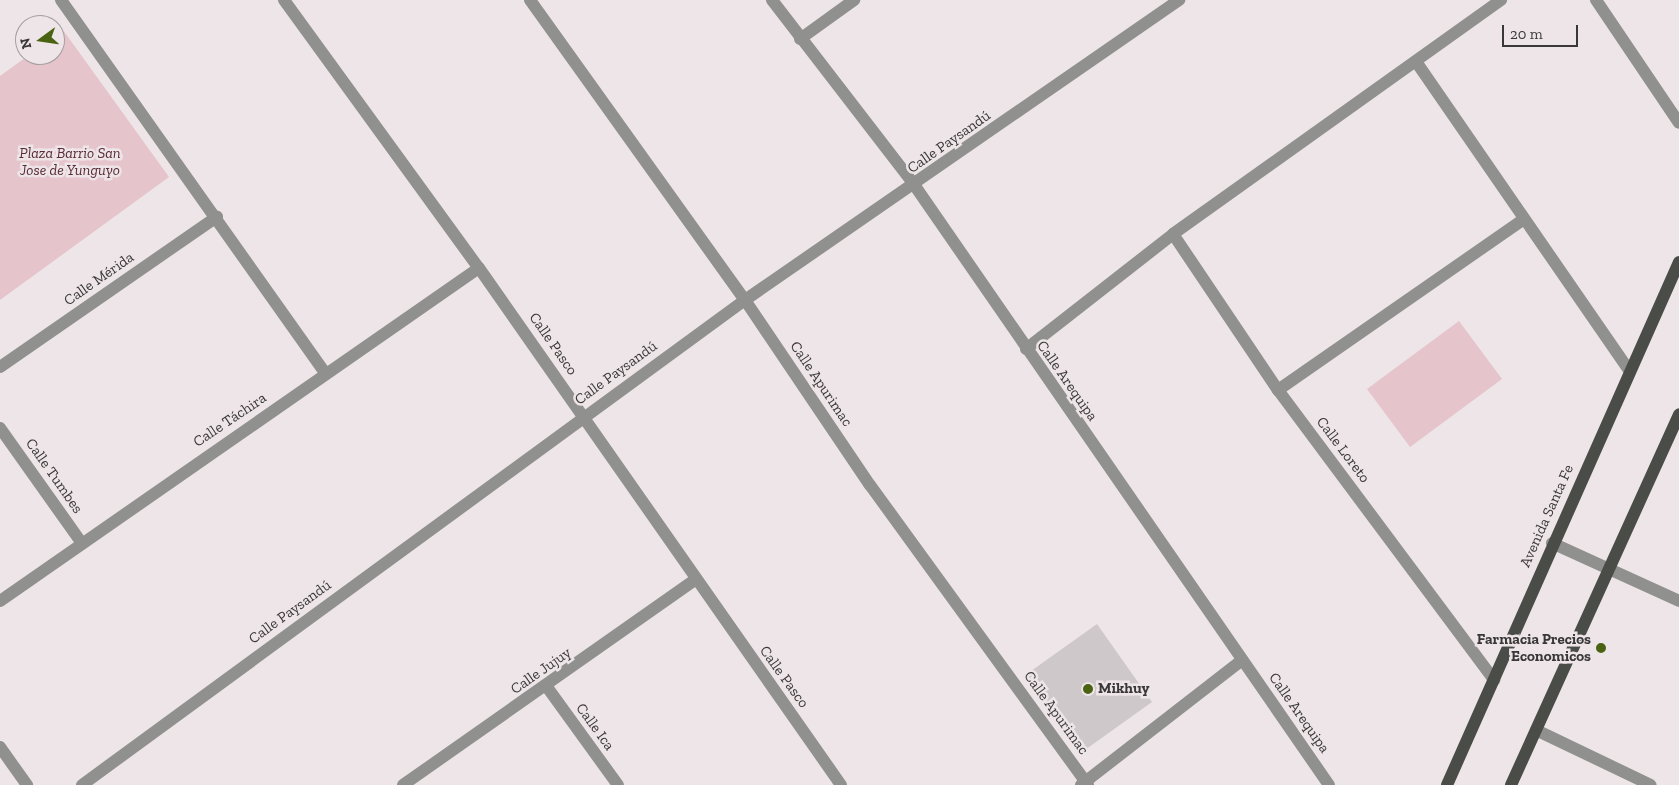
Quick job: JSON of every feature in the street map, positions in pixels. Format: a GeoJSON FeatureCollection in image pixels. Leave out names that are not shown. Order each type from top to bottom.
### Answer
{"type":"FeatureCollection","features":[{"type":"Feature","properties":{"kind":"main road","name":"Avenida Santa Fe"},"geometry":{"type":"LineString","coordinates":[[1447,785],[1552,543],[1679,262]]}},
{"type":"Feature","properties":{"kind":"main road"},"geometry":{"type":"LineString","coordinates":[[1511,785],[1679,414]]}},
{"type":"Feature","properties":{"kind":"street"},"geometry":{"type":"LineString","coordinates":[[61,0],[326,374]]}},
{"type":"Feature","properties":{"kind":"street","name":"Calle Pasco"},"geometry":{"type":"LineString","coordinates":[[284,0],[479,268],[584,416],[695,580],[841,785]]}},
{"type":"Feature","properties":{"kind":"street","name":"Calle Apurimac"},"geometry":{"type":"LineString","coordinates":[[530,0],[745,300],[870,485],[1085,784]]}},
{"type":"Feature","properties":{"kind":"street","name":"Calle Arequipa"},"geometry":{"type":"LineString","coordinates":[[772,0],[914,186],[1329,785]]}},
{"type":"Feature","properties":{"kind":"street"},"geometry":{"type":"LineString","coordinates":[[800,39],[854,0]]}},
{"type":"Feature","properties":{"kind":"street","name":"Calle Paysandú"},"geometry":{"type":"LineString","coordinates":[[82,785],[745,300],[914,186],[1179,0]]}},
{"type":"Feature","properties":{"kind":"street"},"geometry":{"type":"LineString","coordinates":[[1026,349],[1173,234],[1417,63],[1501,0]]}},
{"type":"Feature","properties":{"kind":"street"},"geometry":{"type":"LineString","coordinates":[[1596,0],[1679,123]]}},
{"type":"Feature","properties":{"kind":"street"},"geometry":{"type":"LineString","coordinates":[[1417,63],[1523,220],[1630,372]]}},
{"type":"Feature","properties":{"kind":"street","name":"Calle Mérida"},"geometry":{"type":"LineString","coordinates":[[0,367],[216,217]]}},
{"type":"Feature","properties":{"kind":"street"},"geometry":{"type":"LineString","coordinates":[[1278,390],[1523,220]]}},
{"type":"Feature","properties":{"kind":"street","name":"Calle Loreto"},"geometry":{"type":"LineString","coordinates":[[1173,234],[1278,390],[1494,680]]}},
{"type":"Feature","properties":{"kind":"street","name":"Calle Táchira"},"geometry":{"type":"LineString","coordinates":[[0,601],[80,542],[479,268]]}},
{"type":"Feature","properties":{"kind":"street","name":"Calle Tumbes"},"geometry":{"type":"LineString","coordinates":[[0,428],[80,542]]}},
{"type":"Feature","properties":{"kind":"street"},"geometry":{"type":"LineString","coordinates":[[1552,543],[1679,601]]}},
{"type":"Feature","properties":{"kind":"street","name":"Calle Jujuy"},"geometry":{"type":"LineString","coordinates":[[403,785],[546,687],[695,580]]}},
{"type":"Feature","properties":{"kind":"street"},"geometry":{"type":"LineString","coordinates":[[1085,784],[1242,660]]}},
{"type":"Feature","properties":{"kind":"street","name":"Calle Ica"},"geometry":{"type":"LineString","coordinates":[[546,687],[618,785]]}},
{"type":"Feature","properties":{"kind":"street"},"geometry":{"type":"LineString","coordinates":[[1536,730],[1651,785]]}},
{"type":"Feature","properties":{"kind":"street"},"geometry":{"type":"LineString","coordinates":[[0,747],[27,785]]}},
{"type":"Feature","properties":{"kind":"green space","name":"Plaza Barrio San Jose de Yunguyo"},"geometry":{"type":"Polygon","coordinates":[[[65,33],[169,177],[0,300],[0,76],[15,65],[65,65],[65,33]]]}},
{"type":"Feature","properties":{"kind":"green space"},"geometry":{"type":"Polygon","coordinates":[[[1459,321],[1502,379],[1410,447],[1367,389],[1459,321]]]}},
{"type":"Feature","properties":{"kind":"building","name":"Mikhuy"},"geometry":{"type":"Polygon","coordinates":[[[1097,624],[1152,702],[1082,752],[1024,676],[1097,624]]]}},
{"type":"Feature","properties":{"kind":"place","name":"Farmacia Precios Economicos"},"geometry":{"type":"Point","coordinates":[1601,648]}},
{"type":"Feature","properties":{"kind":"place","name":"Mikhuy"},"geometry":{"type":"Point","coordinates":[1088,689]}}]}
